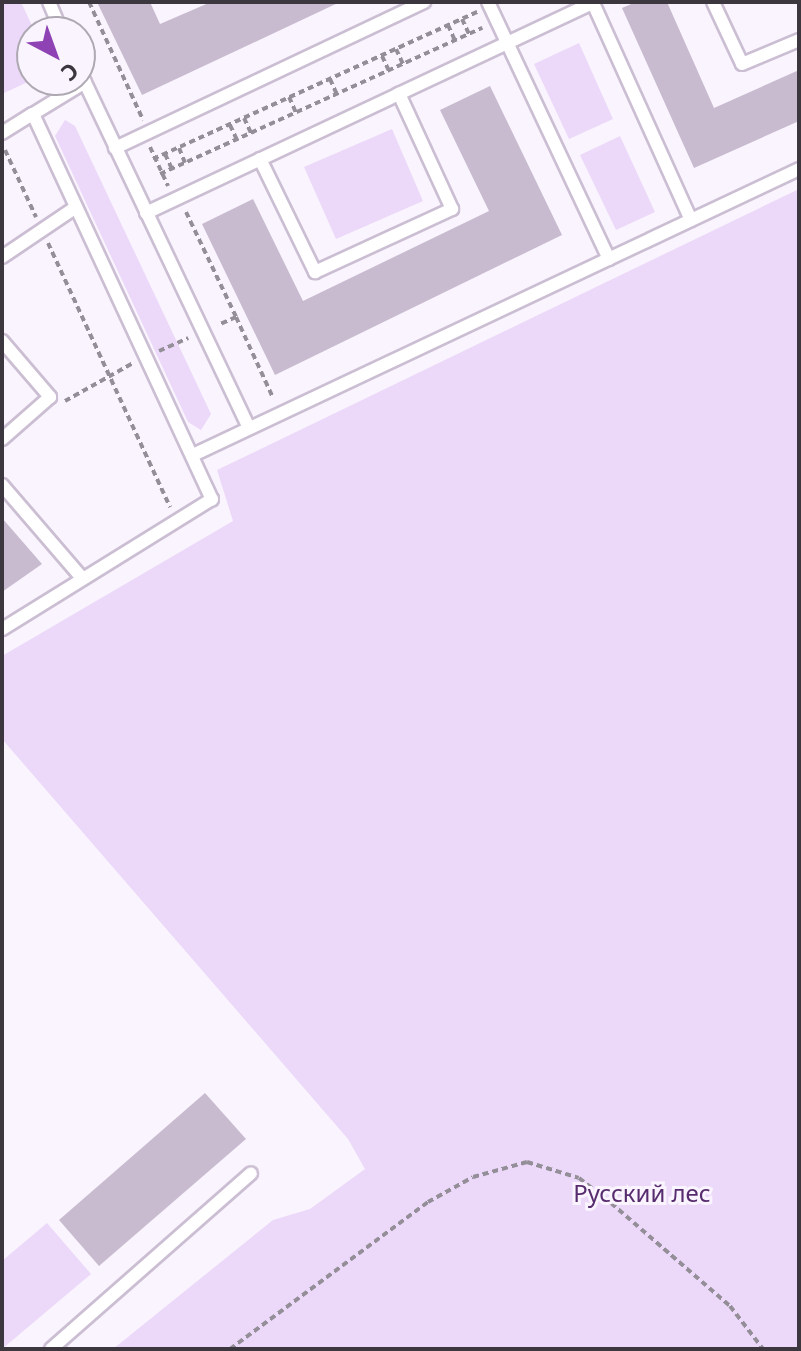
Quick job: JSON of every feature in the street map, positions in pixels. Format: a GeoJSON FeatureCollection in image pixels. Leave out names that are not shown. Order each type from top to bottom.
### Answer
{"type":"FeatureCollection","features":[{"type":"Feature","properties":{"kind":"lane"},"geometry":{"type":"LineString","coordinates":[[115,148],[424,2]]}},
{"type":"Feature","properties":{"kind":"lane"},"geometry":{"type":"LineString","coordinates":[[146,213],[593,2],[691,220]]}},
{"type":"Feature","properties":{"kind":"lane"},"geometry":{"type":"LineString","coordinates":[[713,2],[742,64],[799,40]]}},
{"type":"Feature","properties":{"kind":"lane"},"geometry":{"type":"LineString","coordinates":[[489,4],[609,259]]}},
{"type":"Feature","properties":{"kind":"lane"},"geometry":{"type":"LineString","coordinates":[[260,159],[315,272],[452,209],[399,94]]}},
{"type":"Feature","properties":{"kind":"lane"},"geometry":{"type":"LineString","coordinates":[[2,133],[57,96]]}},
{"type":"Feature","properties":{"kind":"lane"},"geometry":{"type":"LineString","coordinates":[[91,96],[249,428]]}},
{"type":"Feature","properties":{"kind":"lane"},"geometry":{"type":"LineString","coordinates":[[2,629],[82,578],[172,513],[212,499],[33,114]]}},
{"type":"Feature","properties":{"kind":"lane"},"geometry":{"type":"LineString","coordinates":[[193,455],[799,169]]}},
{"type":"Feature","properties":{"kind":"lane"},"geometry":{"type":"LineString","coordinates":[[2,257],[76,207]]}},
{"type":"Feature","properties":{"kind":"lane"},"geometry":{"type":"LineString","coordinates":[[2,341],[50,397],[2,439]]}},
{"type":"Feature","properties":{"kind":"lane"},"geometry":{"type":"LineString","coordinates":[[2,485],[82,578]]}},
{"type":"Feature","properties":{"kind":"lane"},"geometry":{"type":"LineString","coordinates":[[51,1349],[251,1173]]}},
{"type":"Feature","properties":{"kind":"path"},"geometry":{"type":"LineString","coordinates":[[89,2],[146,133],[152,160],[179,197],[280,413]]}},
{"type":"Feature","properties":{"kind":"path"},"geometry":{"type":"LineString","coordinates":[[152,160],[489,4]]}},
{"type":"Feature","properties":{"kind":"path"},"geometry":{"type":"LineString","coordinates":[[462,19],[469,34]]}},
{"type":"Feature","properties":{"kind":"path"},"geometry":{"type":"LineString","coordinates":[[160,174],[497,22]]}},
{"type":"Feature","properties":{"kind":"path"},"geometry":{"type":"LineString","coordinates":[[448,25],[455,41]]}},
{"type":"Feature","properties":{"kind":"path"},"geometry":{"type":"LineString","coordinates":[[396,49],[403,64]]}},
{"type":"Feature","properties":{"kind":"path"},"geometry":{"type":"LineString","coordinates":[[382,56],[389,71]]}},
{"type":"Feature","properties":{"kind":"path"},"geometry":{"type":"LineString","coordinates":[[330,79],[337,95]]}},
{"type":"Feature","properties":{"kind":"path"},"geometry":{"type":"LineString","coordinates":[[289,97],[296,113]]}},
{"type":"Feature","properties":{"kind":"path"},"geometry":{"type":"LineString","coordinates":[[244,118],[251,133]]}},
{"type":"Feature","properties":{"kind":"path"},"geometry":{"type":"LineString","coordinates":[[230,125],[237,140]]}},
{"type":"Feature","properties":{"kind":"path"},"geometry":{"type":"LineString","coordinates":[[179,148],[185,163]]}},
{"type":"Feature","properties":{"kind":"path"},"geometry":{"type":"LineString","coordinates":[[5,150],[172,513],[157,514]]}},
{"type":"Feature","properties":{"kind":"path"},"geometry":{"type":"LineString","coordinates":[[165,154],[172,169]]}},
{"type":"Feature","properties":{"kind":"path"},"geometry":{"type":"LineString","coordinates":[[59,406],[108,374],[236,317]]}},
{"type":"Feature","properties":{"kind":"path"},"geometry":{"type":"LineString","coordinates":[[230,1349],[428,1202],[473,1177],[527,1162],[579,1178],[611,1203],[730,1306],[763,1349]]}},
{"type":"Feature","properties":{"kind":"green space"},"geometry":{"type":"Polygon","coordinates":[[[2,2],[21,2],[28,16],[16,16],[16,87],[2,94],[2,2]]]}},
{"type":"Feature","properties":{"kind":"green space"},"geometry":{"type":"Polygon","coordinates":[[[579,43],[613,119],[569,139],[534,64],[579,43]]]}},
{"type":"Feature","properties":{"kind":"green space"},"geometry":{"type":"Polygon","coordinates":[[[65,120],[75,126],[211,414],[201,430],[188,422],[55,136],[65,120]]]}},
{"type":"Feature","properties":{"kind":"green space"},"geometry":{"type":"Polygon","coordinates":[[[392,129],[423,201],[336,239],[304,167],[392,129]]]}},
{"type":"Feature","properties":{"kind":"green space"},"geometry":{"type":"Polygon","coordinates":[[[620,136],[655,212],[616,230],[580,155],[620,136]]]}},
{"type":"Feature","properties":{"kind":"green space","name":"Русский лес"},"geometry":{"type":"Polygon","coordinates":[[[799,189],[799,1349],[113,1349],[273,1220],[310,1209],[365,1169],[348,1139],[2,739],[2,656],[233,521],[217,470],[799,189]]]}},
{"type":"Feature","properties":{"kind":"green space"},"geometry":{"type":"Polygon","coordinates":[[[47,1223],[91,1274],[2,1349],[2,1261],[47,1223]]]}},
{"type":"Feature","properties":{"kind":"building"},"geometry":{"type":"Polygon","coordinates":[[[97,2],[150,2],[160,24],[211,2],[340,2],[142,95],[97,2]]]}},
{"type":"Feature","properties":{"kind":"building"},"geometry":{"type":"Polygon","coordinates":[[[636,2],[667,2],[714,108],[799,70],[799,121],[694,168],[622,8],[636,2]]]}},
{"type":"Feature","properties":{"kind":"building"},"geometry":{"type":"Polygon","coordinates":[[[490,86],[562,235],[275,375],[202,224],[253,199],[303,301],[489,211],[440,110],[490,86]]]}},
{"type":"Feature","properties":{"kind":"building"},"geometry":{"type":"Polygon","coordinates":[[[2,518],[42,564],[2,592],[2,518]]]}},
{"type":"Feature","properties":{"kind":"building"},"geometry":{"type":"Polygon","coordinates":[[[205,1093],[246,1139],[99,1266],[59,1220],[205,1093]]]}}]}
